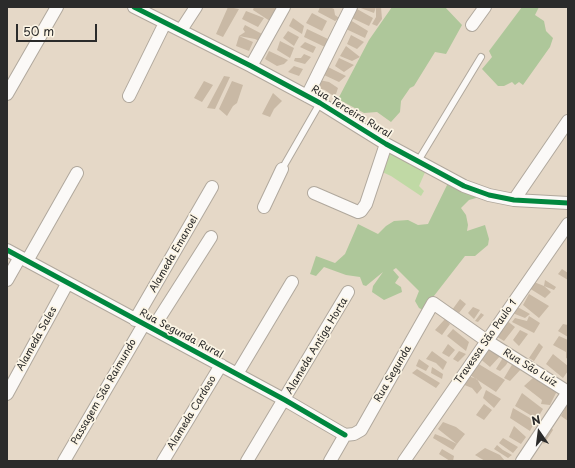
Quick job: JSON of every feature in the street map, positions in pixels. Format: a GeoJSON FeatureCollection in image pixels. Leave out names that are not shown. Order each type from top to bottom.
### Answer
{"type":"FeatureCollection","features":[{"type":"Feature","properties":{"kind":"street"},"geometry":{"type":"LineString","coordinates":[[7,94],[57,7]]}},
{"type":"Feature","properties":{"kind":"street","name":"Rua Terceira Rural"},"geometry":{"type":"LineString","coordinates":[[136,7],[320,103],[386,144],[464,186],[489,195],[514,200],[568,203]]}},
{"type":"Feature","properties":{"kind":"street"},"geometry":{"type":"LineString","coordinates":[[181,30],[196,7]]}},
{"type":"Feature","properties":{"kind":"street"},"geometry":{"type":"LineString","coordinates":[[251,66],[284,7]]}},
{"type":"Feature","properties":{"kind":"street"},"geometry":{"type":"LineString","coordinates":[[307,96],[351,7]]}},
{"type":"Feature","properties":{"kind":"street"},"geometry":{"type":"LineString","coordinates":[[472,25],[485,7]]}},
{"type":"Feature","properties":{"kind":"street"},"geometry":{"type":"LineString","coordinates":[[129,96],[165,23]]}},
{"type":"Feature","properties":{"kind":"street"},"geometry":{"type":"LineString","coordinates":[[514,200],[568,121]]}},
{"type":"Feature","properties":{"kind":"street"},"geometry":{"type":"LineString","coordinates":[[314,193],[358,212],[361,211],[366,204],[386,144]]}},
{"type":"Feature","properties":{"kind":"street"},"geometry":{"type":"LineString","coordinates":[[264,207],[282,169]]}},
{"type":"Feature","properties":{"kind":"street"},"geometry":{"type":"LineString","coordinates":[[7,280],[23,259],[77,173]]}},
{"type":"Feature","properties":{"kind":"street","name":"Alameda Emanoel"},"geometry":{"type":"LineString","coordinates":[[144,324],[212,187]]}},
{"type":"Feature","properties":{"kind":"street","name":"Travessa São Paulo 1"},"geometry":{"type":"LineString","coordinates":[[404,461],[568,224]]}},
{"type":"Feature","properties":{"kind":"street"},"geometry":{"type":"LineString","coordinates":[[144,324],[211,237]]}},
{"type":"Feature","properties":{"kind":"street","name":"Rua Segunda Rural"},"geometry":{"type":"LineString","coordinates":[[7,250],[67,284],[285,400],[345,435]]}},
{"type":"Feature","properties":{"kind":"street"},"geometry":{"type":"LineString","coordinates":[[237,374],[292,282]]}},
{"type":"Feature","properties":{"kind":"street","name":"Alameda Sales"},"geometry":{"type":"LineString","coordinates":[[7,394],[67,284]]}},
{"type":"Feature","properties":{"kind":"street","name":"Alameda Antiga Horta"},"geometry":{"type":"LineString","coordinates":[[247,461],[285,400],[348,292]]}},
{"type":"Feature","properties":{"kind":"street","name":"Rua São Luíz"},"geometry":{"type":"LineString","coordinates":[[433,303],[487,342],[568,392]]}},
{"type":"Feature","properties":{"kind":"street","name":"Rua Segunda"},"geometry":{"type":"LineString","coordinates":[[345,435],[354,434],[361,430],[433,303]]}},
{"type":"Feature","properties":{"kind":"street","name":"Passagem São Raimundo"},"geometry":{"type":"LineString","coordinates":[[64,461],[144,324]]}},
{"type":"Feature","properties":{"kind":"street","name":"Alameda Cardoso"},"geometry":{"type":"LineString","coordinates":[[163,461],[221,365]]}},
{"type":"Feature","properties":{"kind":"street"},"geometry":{"type":"LineString","coordinates":[[522,461],[568,392]]}},
{"type":"Feature","properties":{"kind":"street"},"geometry":{"type":"LineString","coordinates":[[330,461],[345,435]]}},
{"type":"Feature","properties":{"kind":"lane"},"geometry":{"type":"LineString","coordinates":[[418,161],[480,57]]}},
{"type":"Feature","properties":{"kind":"lane"},"geometry":{"type":"LineString","coordinates":[[282,169],[320,103]]}},
{"type":"Feature","properties":{"kind":"green space"},"geometry":{"type":"Polygon","coordinates":[[[392,7],[445,7],[462,25],[446,54],[435,52],[414,86],[410,88],[401,101],[400,112],[391,122],[377,112],[364,113],[338,99],[369,40],[392,7]]]}},
{"type":"Feature","properties":{"kind":"green space"},"geometry":{"type":"Polygon","coordinates":[[[522,7],[539,7],[535,15],[544,21],[546,31],[553,38],[550,47],[523,85],[519,82],[515,85],[512,82],[504,86],[498,86],[482,69],[492,57],[489,51],[522,7]]]}},
{"type":"Feature","properties":{"kind":"green space"},"geometry":{"type":"Polygon","coordinates":[[[388,147],[426,170],[419,186],[424,191],[421,196],[391,176],[380,171],[388,147]]]}},
{"type":"Feature","properties":{"kind":"green space"},"geometry":{"type":"Polygon","coordinates":[[[448,183],[475,194],[476,198],[469,200],[461,208],[466,215],[468,225],[467,231],[485,225],[489,239],[488,245],[475,256],[465,256],[423,310],[419,308],[415,301],[419,291],[396,268],[393,270],[399,277],[395,283],[401,287],[402,292],[384,300],[372,292],[373,286],[383,272],[366,286],[363,285],[360,277],[346,275],[324,267],[316,276],[310,274],[316,256],[335,263],[345,254],[358,224],[378,234],[394,221],[408,220],[418,225],[428,224],[448,183]]]}},
{"type":"Feature","properties":{"kind":"building"},"geometry":{"type":"Polygon","coordinates":[[[228,7],[239,9],[223,37],[216,34],[228,7]]]}},
{"type":"Feature","properties":{"kind":"building"},"geometry":{"type":"Polygon","coordinates":[[[254,7],[272,7],[277,9],[273,23],[253,10],[254,7]]]}},
{"type":"Feature","properties":{"kind":"building"},"geometry":{"type":"Polygon","coordinates":[[[320,7],[330,7],[334,9],[335,15],[339,18],[335,21],[318,12],[320,7]]]}},
{"type":"Feature","properties":{"kind":"building"},"geometry":{"type":"Polygon","coordinates":[[[358,7],[376,7],[374,13],[358,7]]]}},
{"type":"Feature","properties":{"kind":"building"},"geometry":{"type":"Polygon","coordinates":[[[381,7],[382,19],[377,26],[372,24],[376,17],[376,8],[381,7]]]}},
{"type":"Feature","properties":{"kind":"building"},"geometry":{"type":"Polygon","coordinates":[[[357,9],[373,18],[369,26],[352,18],[357,9]]]}},
{"type":"Feature","properties":{"kind":"building"},"geometry":{"type":"Polygon","coordinates":[[[246,11],[264,18],[258,27],[242,19],[246,11]]]}},
{"type":"Feature","properties":{"kind":"building"},"geometry":{"type":"Polygon","coordinates":[[[312,13],[327,21],[322,31],[306,23],[312,13]]]}},
{"type":"Feature","properties":{"kind":"building"},"geometry":{"type":"Polygon","coordinates":[[[293,18],[304,26],[302,34],[289,26],[293,18]]]}},
{"type":"Feature","properties":{"kind":"building"},"geometry":{"type":"Polygon","coordinates":[[[350,20],[368,31],[365,38],[346,29],[350,20]]]}},
{"type":"Feature","properties":{"kind":"building"},"geometry":{"type":"Polygon","coordinates":[[[245,25],[264,35],[259,41],[239,36],[245,32],[243,29],[245,25]]]}},
{"type":"Feature","properties":{"kind":"building"},"geometry":{"type":"Polygon","coordinates":[[[307,29],[328,39],[325,47],[304,37],[307,29]]]}},
{"type":"Feature","properties":{"kind":"building"},"geometry":{"type":"Polygon","coordinates":[[[288,31],[299,37],[294,46],[283,38],[288,31]]]}},
{"type":"Feature","properties":{"kind":"building"},"geometry":{"type":"Polygon","coordinates":[[[351,35],[364,42],[357,49],[347,44],[351,35]]]}},
{"type":"Feature","properties":{"kind":"building"},"geometry":{"type":"Polygon","coordinates":[[[239,36],[253,42],[249,51],[236,46],[239,36]]]}},
{"type":"Feature","properties":{"kind":"building"},"geometry":{"type":"Polygon","coordinates":[[[280,41],[294,48],[290,58],[277,50],[280,41]]]}},
{"type":"Feature","properties":{"kind":"building"},"geometry":{"type":"Polygon","coordinates":[[[305,42],[316,47],[313,53],[300,47],[305,42]]]}},
{"type":"Feature","properties":{"kind":"building"},"geometry":{"type":"Polygon","coordinates":[[[346,46],[360,57],[352,61],[340,56],[346,46]]]}},
{"type":"Feature","properties":{"kind":"building"},"geometry":{"type":"Polygon","coordinates":[[[269,51],[288,60],[284,64],[277,66],[265,59],[269,51]]]}},
{"type":"Feature","properties":{"kind":"building"},"geometry":{"type":"Polygon","coordinates":[[[304,54],[311,57],[305,64],[294,61],[295,58],[301,58],[304,54]]]}},
{"type":"Feature","properties":{"kind":"building"},"geometry":{"type":"Polygon","coordinates":[[[339,58],[354,65],[344,72],[335,66],[339,58]]]}},
{"type":"Feature","properties":{"kind":"building"},"geometry":{"type":"Polygon","coordinates":[[[294,66],[303,69],[299,76],[288,72],[294,66]]]}},
{"type":"Feature","properties":{"kind":"building"},"geometry":{"type":"Polygon","coordinates":[[[328,67],[346,76],[339,82],[324,75],[328,67]]]}},
{"type":"Feature","properties":{"kind":"building"},"geometry":{"type":"Polygon","coordinates":[[[224,76],[230,77],[215,109],[207,108],[224,76]]]}},
{"type":"Feature","properties":{"kind":"building"},"geometry":{"type":"Polygon","coordinates":[[[319,80],[329,82],[338,88],[335,97],[325,90],[315,87],[319,80]]]}},
{"type":"Feature","properties":{"kind":"building"},"geometry":{"type":"Polygon","coordinates":[[[204,81],[213,85],[202,102],[194,98],[204,81]]]}},
{"type":"Feature","properties":{"kind":"building"},"geometry":{"type":"Polygon","coordinates":[[[232,81],[243,85],[237,103],[233,106],[227,116],[219,109],[232,81]]]}},
{"type":"Feature","properties":{"kind":"building"},"geometry":{"type":"Polygon","coordinates":[[[273,93],[282,101],[274,109],[270,117],[262,114],[273,93]]]}},
{"type":"Feature","properties":{"kind":"building"},"geometry":{"type":"Polygon","coordinates":[[[562,269],[568,273],[568,280],[558,274],[562,269]]]}},
{"type":"Feature","properties":{"kind":"building"},"geometry":{"type":"Polygon","coordinates":[[[545,280],[556,287],[554,290],[544,286],[545,280]]]}},
{"type":"Feature","properties":{"kind":"building"},"geometry":{"type":"Polygon","coordinates":[[[534,282],[544,286],[551,292],[545,298],[529,288],[534,282]]]}},
{"type":"Feature","properties":{"kind":"building"},"geometry":{"type":"Polygon","coordinates":[[[529,294],[549,306],[539,318],[523,305],[529,294]]]}},
{"type":"Feature","properties":{"kind":"building"},"geometry":{"type":"Polygon","coordinates":[[[460,299],[466,304],[459,313],[452,310],[460,299]]]}},
{"type":"Feature","properties":{"kind":"building"},"geometry":{"type":"Polygon","coordinates":[[[514,305],[530,314],[525,318],[510,312],[514,305]]]}},
{"type":"Feature","properties":{"kind":"building"},"geometry":{"type":"Polygon","coordinates":[[[473,307],[480,310],[474,319],[468,313],[473,307]]]}},
{"type":"Feature","properties":{"kind":"building"},"geometry":{"type":"Polygon","coordinates":[[[481,313],[484,315],[478,322],[475,321],[481,313]]]}},
{"type":"Feature","properties":{"kind":"building"},"geometry":{"type":"Polygon","coordinates":[[[529,316],[540,323],[534,333],[512,322],[515,318],[527,321],[529,316]]]}},
{"type":"Feature","properties":{"kind":"building"},"geometry":{"type":"Polygon","coordinates":[[[445,319],[450,324],[442,335],[435,330],[445,319]]]}},
{"type":"Feature","properties":{"kind":"building"},"geometry":{"type":"Polygon","coordinates":[[[506,320],[515,327],[504,341],[494,335],[506,320]]]}},
{"type":"Feature","properties":{"kind":"building"},"geometry":{"type":"Polygon","coordinates":[[[563,324],[568,325],[568,337],[558,331],[563,324]]]}},
{"type":"Feature","properties":{"kind":"building"},"geometry":{"type":"Polygon","coordinates":[[[453,329],[469,342],[466,351],[447,336],[453,329]]]}},
{"type":"Feature","properties":{"kind":"building"},"geometry":{"type":"Polygon","coordinates":[[[520,330],[528,334],[519,346],[513,340],[520,330]]]}},
{"type":"Feature","properties":{"kind":"building"},"geometry":{"type":"Polygon","coordinates":[[[559,336],[568,340],[568,359],[566,358],[566,352],[553,345],[559,336]]]}},
{"type":"Feature","properties":{"kind":"building"},"geometry":{"type":"Polygon","coordinates":[[[539,343],[543,347],[534,361],[529,358],[539,343]]]}},
{"type":"Feature","properties":{"kind":"building"},"geometry":{"type":"Polygon","coordinates":[[[448,344],[455,350],[449,357],[442,353],[448,344]]]}},
{"type":"Feature","properties":{"kind":"building"},"geometry":{"type":"Polygon","coordinates":[[[487,347],[501,355],[490,367],[478,357],[487,347]]]}},
{"type":"Feature","properties":{"kind":"building"},"geometry":{"type":"Polygon","coordinates":[[[432,351],[447,362],[443,370],[436,363],[426,359],[432,351]]]}},
{"type":"Feature","properties":{"kind":"building"},"geometry":{"type":"Polygon","coordinates":[[[459,351],[466,354],[458,362],[453,359],[459,351]]]}},
{"type":"Feature","properties":{"kind":"building"},"geometry":{"type":"Polygon","coordinates":[[[553,354],[568,366],[568,371],[563,378],[546,364],[553,354]]]}},
{"type":"Feature","properties":{"kind":"building"},"geometry":{"type":"Polygon","coordinates":[[[504,356],[509,360],[500,371],[496,369],[504,356]]]}},
{"type":"Feature","properties":{"kind":"building"},"geometry":{"type":"Polygon","coordinates":[[[419,359],[429,366],[426,371],[416,366],[419,359]]]}},
{"type":"Feature","properties":{"kind":"building"},"geometry":{"type":"Polygon","coordinates":[[[477,363],[505,380],[496,392],[470,375],[477,363]]]}},
{"type":"Feature","properties":{"kind":"building"},"geometry":{"type":"Polygon","coordinates":[[[513,363],[522,368],[510,381],[504,378],[513,363]]]}},
{"type":"Feature","properties":{"kind":"building"},"geometry":{"type":"Polygon","coordinates":[[[432,367],[443,374],[442,379],[431,373],[432,367]]]}},
{"type":"Feature","properties":{"kind":"building"},"geometry":{"type":"Polygon","coordinates":[[[417,369],[440,383],[436,388],[412,373],[417,369]]]}},
{"type":"Feature","properties":{"kind":"building"},"geometry":{"type":"Polygon","coordinates":[[[468,376],[477,379],[482,388],[477,394],[472,388],[462,384],[468,376]]]}},
{"type":"Feature","properties":{"kind":"building"},"geometry":{"type":"Polygon","coordinates":[[[534,377],[557,391],[550,405],[541,404],[542,400],[524,386],[534,377]]]}},
{"type":"Feature","properties":{"kind":"building"},"geometry":{"type":"Polygon","coordinates":[[[486,390],[501,399],[494,408],[483,398],[486,390]]]}},
{"type":"Feature","properties":{"kind":"building"},"geometry":{"type":"Polygon","coordinates":[[[522,393],[543,409],[537,419],[515,406],[522,393]]]}},
{"type":"Feature","properties":{"kind":"building"},"geometry":{"type":"Polygon","coordinates":[[[568,403],[568,421],[561,416],[568,403]]]}},
{"type":"Feature","properties":{"kind":"building"},"geometry":{"type":"Polygon","coordinates":[[[484,404],[492,410],[484,420],[476,415],[484,404]]]}},
{"type":"Feature","properties":{"kind":"building"},"geometry":{"type":"Polygon","coordinates":[[[513,408],[535,421],[530,431],[510,418],[513,408]]]}},
{"type":"Feature","properties":{"kind":"building"},"geometry":{"type":"Polygon","coordinates":[[[443,422],[456,427],[465,434],[457,444],[438,429],[443,422]]]}},
{"type":"Feature","properties":{"kind":"building"},"geometry":{"type":"Polygon","coordinates":[[[514,426],[526,437],[521,444],[509,437],[514,426]]]}},
{"type":"Feature","properties":{"kind":"building"},"geometry":{"type":"Polygon","coordinates":[[[551,427],[553,430],[544,444],[540,440],[551,427]]]}},
{"type":"Feature","properties":{"kind":"building"},"geometry":{"type":"Polygon","coordinates":[[[435,434],[457,444],[453,450],[433,438],[435,434]]]}},
{"type":"Feature","properties":{"kind":"building"},"geometry":{"type":"Polygon","coordinates":[[[503,438],[518,447],[513,453],[499,443],[503,438]]]}},
{"type":"Feature","properties":{"kind":"building"},"geometry":{"type":"Polygon","coordinates":[[[497,445],[512,455],[508,458],[494,449],[497,445]]]}},
{"type":"Feature","properties":{"kind":"building"},"geometry":{"type":"Polygon","coordinates":[[[485,448],[500,455],[505,461],[485,461],[475,455],[485,448]]]}},
{"type":"Feature","properties":{"kind":"building"},"geometry":{"type":"Polygon","coordinates":[[[442,449],[454,456],[453,461],[450,461],[439,454],[442,449]]]}},
{"type":"Feature","properties":{"kind":"cycle path"},"geometry":{"type":"LineString","coordinates":[[134,7],[251,66],[320,103],[386,144],[464,186],[489,195],[514,200],[568,203]]}},
{"type":"Feature","properties":{"kind":"cycle path"},"geometry":{"type":"LineString","coordinates":[[7,250],[285,400],[345,435]]}}]}
